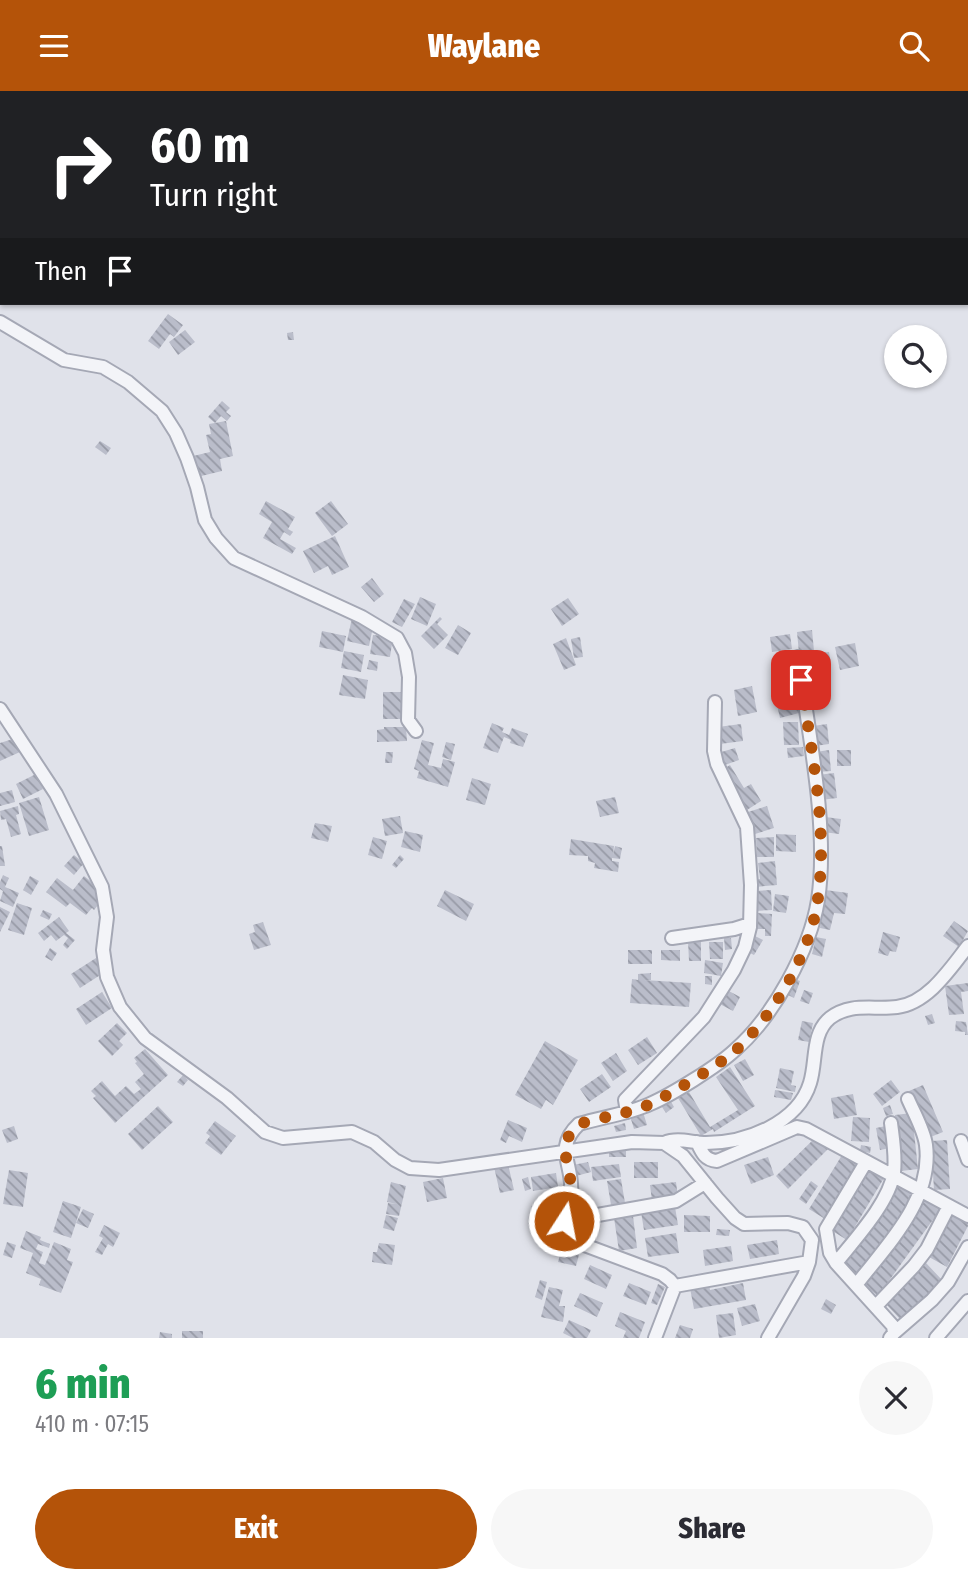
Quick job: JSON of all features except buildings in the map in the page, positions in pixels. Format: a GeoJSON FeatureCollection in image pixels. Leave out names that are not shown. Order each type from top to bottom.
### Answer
{"type":"FeatureCollection","features":[{"type":"Feature","properties":{"kind":"street"},"geometry":{"type":"LineString","coordinates":[[0,322],[64,360],[103,367],[128,382],[162,411],[187,458],[205,520],[216,538],[234,558],[362,617],[397,638],[405,653],[410,677],[408,720],[416,731]]}},
{"type":"Feature","properties":{"kind":"street"},"geometry":{"type":"LineString","coordinates":[[675,1286],[662,1275],[569,1238],[564,1232],[571,1191],[565,1151],[569,1132],[579,1124],[651,1104],[735,1051],[759,1025],[786,985],[803,952],[814,922],[820,852],[814,772],[798,657]]}},
{"type":"Feature","properties":{"kind":"street"},"geometry":{"type":"LineString","coordinates":[[627,1112],[625,1100],[704,1017],[734,970],[745,947],[750,924],[747,827],[717,764],[714,751],[715,702]]}},
{"type":"Feature","properties":{"kind":"street"},"geometry":{"type":"LineString","coordinates":[[0,709],[56,794],[102,887],[107,918],[103,950],[107,977],[120,1007],[145,1038],[227,1098],[265,1132],[283,1138],[352,1132],[374,1142],[395,1160],[410,1168],[439,1170],[632,1142],[722,1142],[768,1127],[787,1117],[807,1094],[812,1078],[817,1037],[830,1019],[853,1007],[899,1007],[917,1000],[932,989],[968,946]]}},
{"type":"Feature","properties":{"kind":"street"},"geometry":{"type":"LineString","coordinates":[[672,937],[734,929],[750,924]]}},
{"type":"Feature","properties":{"kind":"street"},"geometry":{"type":"LineString","coordinates":[[856,1285],[903,1223],[922,1192],[926,1144],[908,1099]]}},
{"type":"Feature","properties":{"kind":"street"},"geometry":{"type":"LineString","coordinates":[[835,1263],[876,1211],[893,1176],[895,1164],[891,1123]]}},
{"type":"Feature","properties":{"kind":"street"},"geometry":{"type":"LineString","coordinates":[[697,1142],[709,1161],[717,1161],[797,1127],[813,1132],[922,1192],[967,1212]]}},
{"type":"Feature","properties":{"kind":"street"},"geometry":{"type":"LineString","coordinates":[[961,1141],[968,1160]]}},
{"type":"Feature","properties":{"kind":"street"},"geometry":{"type":"LineString","coordinates":[[664,1143],[683,1156],[734,1218],[744,1224],[788,1223],[803,1227],[812,1240],[809,1262],[768,1338]]}},
{"type":"Feature","properties":{"kind":"street"},"geometry":{"type":"LineString","coordinates":[[866,1162],[826,1229],[830,1253],[835,1263],[893,1326],[892,1335]]}},
{"type":"Feature","properties":{"kind":"street"},"geometry":{"type":"LineString","coordinates":[[564,1221],[676,1201],[705,1183]]}},
{"type":"Feature","properties":{"kind":"street"},"geometry":{"type":"LineString","coordinates":[[876,1305],[927,1249],[949,1206]]}},
{"type":"Feature","properties":{"kind":"street"},"geometry":{"type":"LineString","coordinates":[[892,1335],[948,1282],[968,1248]]}},
{"type":"Feature","properties":{"kind":"street"},"geometry":{"type":"LineString","coordinates":[[675,1286],[809,1262]]}},
{"type":"Feature","properties":{"kind":"street"},"geometry":{"type":"LineString","coordinates":[[655,1338],[675,1286]]}},
{"type":"Feature","properties":{"kind":"street"},"geometry":{"type":"LineString","coordinates":[[936,1338],[968,1301]]}},
{"type":"Feature","properties":{"kind":"route"},"geometry":{"type":"LineString","coordinates":[[564,1221],[571,1191],[565,1151],[569,1132],[579,1124],[651,1104],[735,1051],[759,1025],[786,985],[803,952],[814,922],[818,898],[820,825],[801,680]]}}]}
